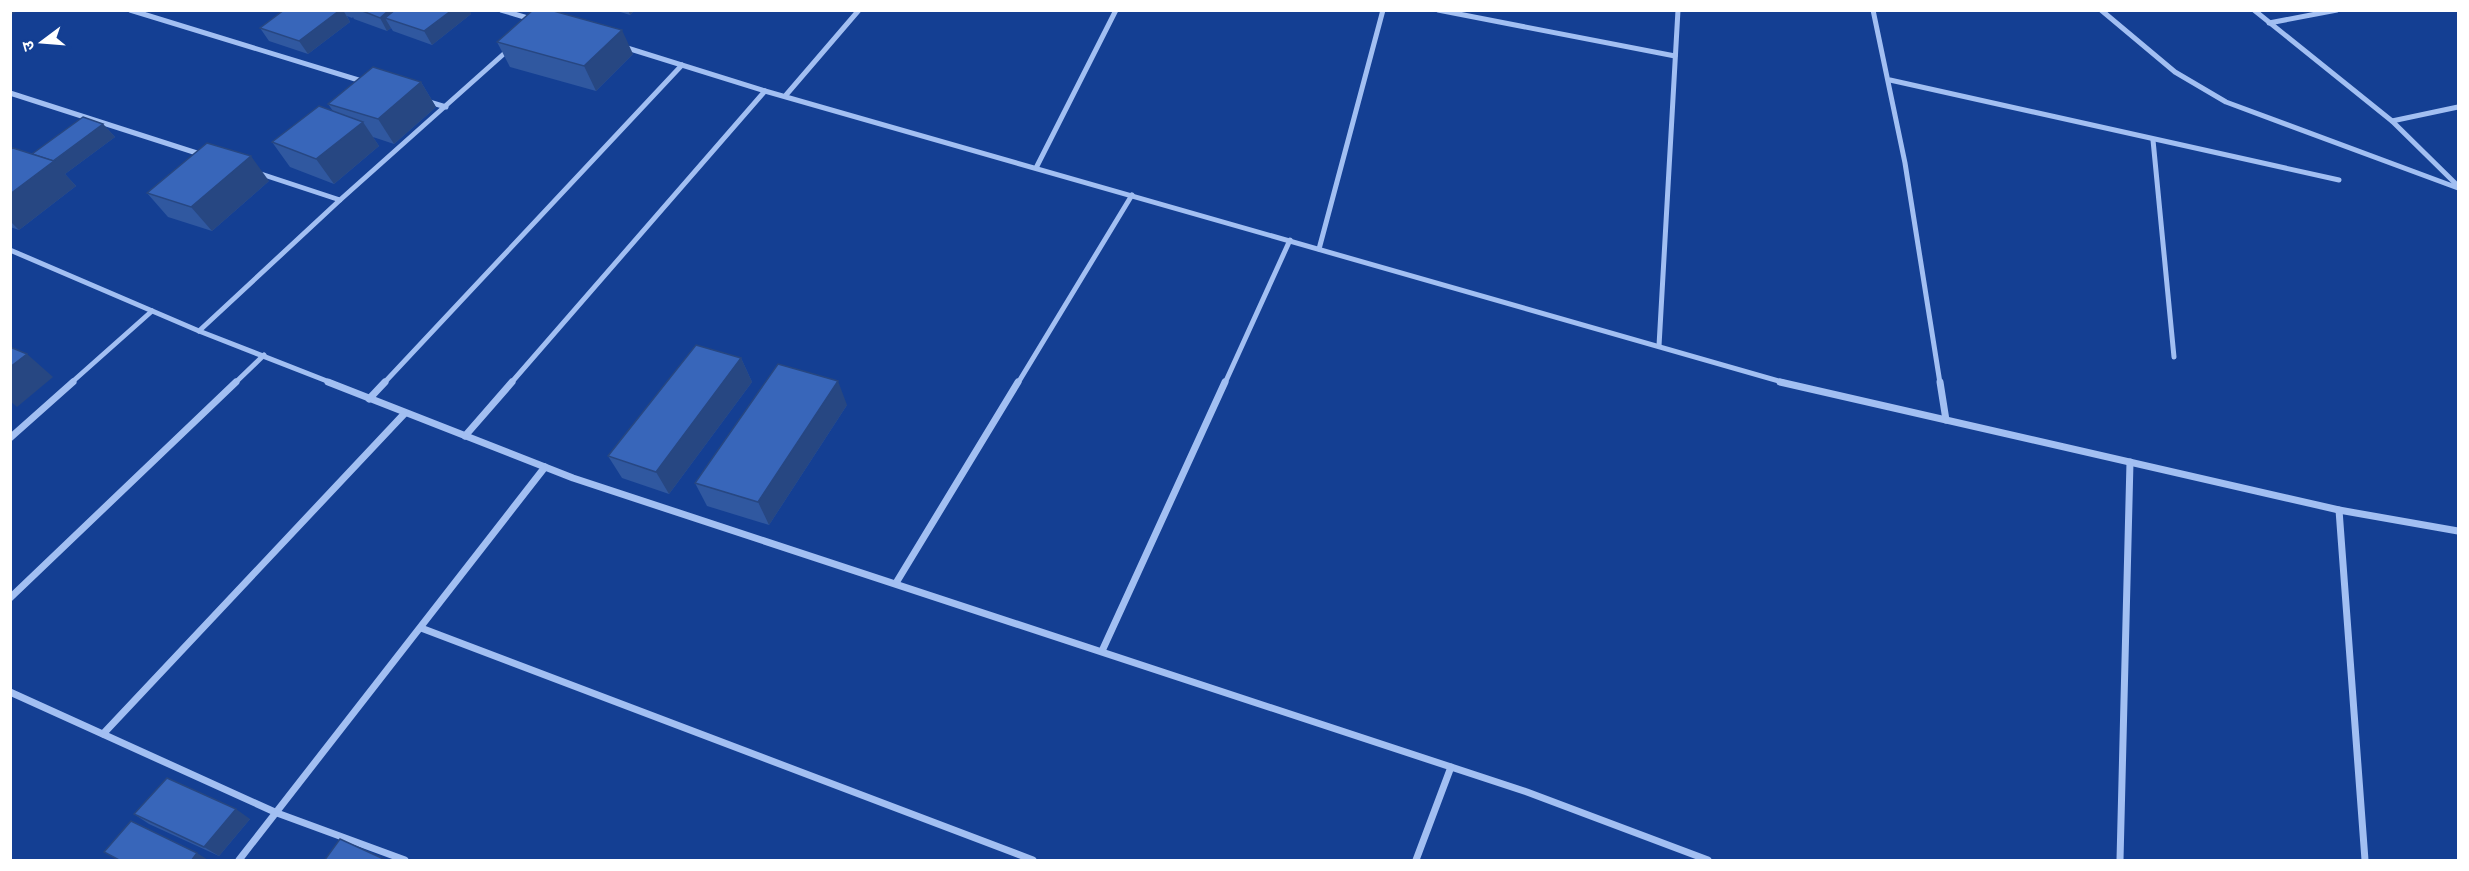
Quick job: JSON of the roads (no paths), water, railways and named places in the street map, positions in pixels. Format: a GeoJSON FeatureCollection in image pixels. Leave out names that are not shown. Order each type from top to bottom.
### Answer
{"type":"FeatureCollection","features":[{"type":"Feature","properties":{"kind":"street"},"geometry":{"type":"LineString","coordinates":[[130,10],[367,83]]}},
{"type":"Feature","properties":{"kind":"street"},"geometry":{"type":"LineString","coordinates":[[501,10],[539,22]]}},
{"type":"Feature","properties":{"kind":"street"},"geometry":{"type":"LineString","coordinates":[[786,95],[859,10]]}},
{"type":"Feature","properties":{"kind":"street"},"geometry":{"type":"LineString","coordinates":[[1035,168],[1116,10]]}},
{"type":"Feature","properties":{"kind":"street"},"geometry":{"type":"LineString","coordinates":[[1319,249],[1383,10]]}},
{"type":"Feature","properties":{"kind":"street"},"geometry":{"type":"LineString","coordinates":[[1438,10],[1675,56]]}},
{"type":"Feature","properties":{"kind":"street"},"geometry":{"type":"LineString","coordinates":[[1659,346],[1678,10]]}},
{"type":"Feature","properties":{"kind":"street"},"geometry":{"type":"LineString","coordinates":[[1873,10],[1903,143],[1946,420]]}},
{"type":"Feature","properties":{"kind":"street"},"geometry":{"type":"LineString","coordinates":[[2101,10],[2148,52],[2194,87],[2226,102],[2458,187]]}},
{"type":"Feature","properties":{"kind":"street"},"geometry":{"type":"LineString","coordinates":[[2254,10],[2392,122],[2458,187]]}},
{"type":"Feature","properties":{"kind":"street"},"geometry":{"type":"LineString","coordinates":[[2269,23],[2337,10]]}},
{"type":"Feature","properties":{"kind":"street"},"geometry":{"type":"LineString","coordinates":[[199,331],[340,200],[515,44]]}},
{"type":"Feature","properties":{"kind":"street"},"geometry":{"type":"LineString","coordinates":[[616,45],[765,91],[786,95],[1781,382],[2340,510],[2458,531]]}},
{"type":"Feature","properties":{"kind":"street"},"geometry":{"type":"LineString","coordinates":[[369,399],[682,64]]}},
{"type":"Feature","properties":{"kind":"street"},"geometry":{"type":"LineString","coordinates":[[1890,80],[2339,180]]}},
{"type":"Feature","properties":{"kind":"street"},"geometry":{"type":"LineString","coordinates":[[465,436],[765,91]]}},
{"type":"Feature","properties":{"kind":"street"},"geometry":{"type":"LineString","coordinates":[[10,93],[215,159]]}},
{"type":"Feature","properties":{"kind":"street"},"geometry":{"type":"LineString","coordinates":[[423,100],[446,107]]}},
{"type":"Feature","properties":{"kind":"street"},"geometry":{"type":"LineString","coordinates":[[2392,122],[2458,107]]}},
{"type":"Feature","properties":{"kind":"street"},"geometry":{"type":"LineString","coordinates":[[2152,140],[2174,357]]}},
{"type":"Feature","properties":{"kind":"street"},"geometry":{"type":"LineString","coordinates":[[249,170],[340,200]]}},
{"type":"Feature","properties":{"kind":"street"},"geometry":{"type":"LineString","coordinates":[[896,583],[1132,195]]}},
{"type":"Feature","properties":{"kind":"street"},"geometry":{"type":"LineString","coordinates":[[1102,651],[1290,240]]}},
{"type":"Feature","properties":{"kind":"street"},"geometry":{"type":"LineString","coordinates":[[10,250],[199,331],[545,467],[1451,766],[1708,861]]}},
{"type":"Feature","properties":{"kind":"street"},"geometry":{"type":"LineString","coordinates":[[10,438],[152,311]]}},
{"type":"Feature","properties":{"kind":"street"},"geometry":{"type":"LineString","coordinates":[[10,598],[264,355]]}},
{"type":"Feature","properties":{"kind":"street"},"geometry":{"type":"LineString","coordinates":[[103,734],[405,413]]}},
{"type":"Feature","properties":{"kind":"street"},"geometry":{"type":"LineString","coordinates":[[2120,861],[2130,462]]}},
{"type":"Feature","properties":{"kind":"street"},"geometry":{"type":"LineString","coordinates":[[239,861],[545,467]]}},
{"type":"Feature","properties":{"kind":"street"},"geometry":{"type":"LineString","coordinates":[[2340,510],[2365,861]]}},
{"type":"Feature","properties":{"kind":"street"},"geometry":{"type":"LineString","coordinates":[[421,628],[1034,861]]}},
{"type":"Feature","properties":{"kind":"street"},"geometry":{"type":"LineString","coordinates":[[10,692],[276,813],[405,861]]}},
{"type":"Feature","properties":{"kind":"street"},"geometry":{"type":"LineString","coordinates":[[1416,861],[1451,766]]}}]}
